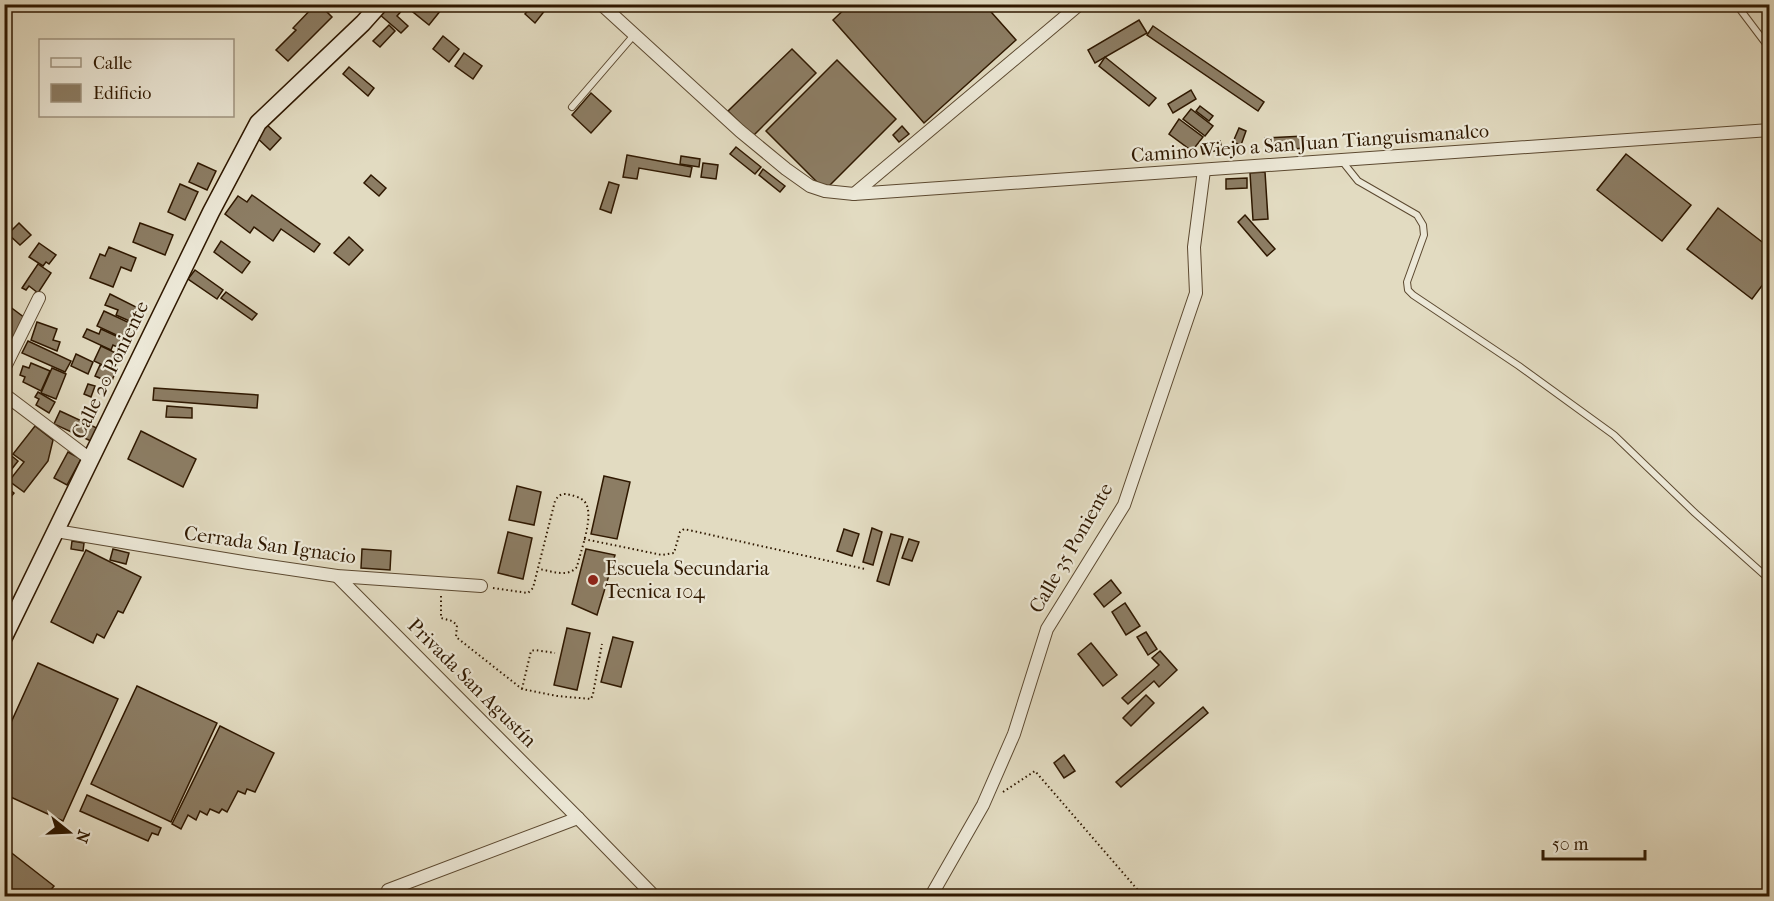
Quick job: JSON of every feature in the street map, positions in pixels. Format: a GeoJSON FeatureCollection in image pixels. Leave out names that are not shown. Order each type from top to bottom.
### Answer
{"type":"FeatureCollection","features":[{"type":"Feature","properties":{"kind":"main road","name":"Calle 20 Poniente"},"geometry":{"type":"LineString","coordinates":[[4,637],[9,613],[56,531],[206,223],[258,123],[380,4]]}},
{"type":"Feature","properties":{"kind":"street","name":"Camino Viejo a San Juan Tianguismanalco"},"geometry":{"type":"LineString","coordinates":[[601,4],[740,131],[810,186],[825,191],[854,194],[1770,130]]}},
{"type":"Feature","properties":{"kind":"street"},"geometry":{"type":"LineString","coordinates":[[854,194],[1080,4]]}},
{"type":"Feature","properties":{"kind":"street","name":"Calle 35 Poniente"},"geometry":{"type":"LineString","coordinates":[[931,897],[983,805],[1014,734],[1047,629],[1124,505],[1196,293],[1194,248],[1204,170]]}},
{"type":"Feature","properties":{"kind":"street"},"geometry":{"type":"LineString","coordinates":[[4,369],[39,298]]}},
{"type":"Feature","properties":{"kind":"street"},"geometry":{"type":"LineString","coordinates":[[4,394],[90,459]]}},
{"type":"Feature","properties":{"kind":"street","name":"Cerrada San Ignacio"},"geometry":{"type":"LineString","coordinates":[[56,531],[337,576],[481,586]]}},
{"type":"Feature","properties":{"kind":"street","name":"Privada San Agustín"},"geometry":{"type":"LineString","coordinates":[[337,576],[654,897]]}},
{"type":"Feature","properties":{"kind":"street"},"geometry":{"type":"LineString","coordinates":[[391,897],[388,890],[578,818]]}},
{"type":"Feature","properties":{"kind":"lane"},"geometry":{"type":"LineString","coordinates":[[1736,4],[1770,50]]}},
{"type":"Feature","properties":{"kind":"lane"},"geometry":{"type":"LineString","coordinates":[[572,107],[634,35]]}},
{"type":"Feature","properties":{"kind":"lane"},"geometry":{"type":"LineString","coordinates":[[1341,160],[1358,181],[1417,215],[1423,225],[1424,235],[1407,282],[1408,290],[1614,435],[1695,513],[1770,580]]}},
{"type":"Feature","properties":{"kind":"path"},"geometry":{"type":"LineString","coordinates":[[481,586],[528,593],[533,588],[539,569],[552,507],[561,494],[576,496],[588,507],[588,522],[576,567],[572,572],[565,574],[539,569]]}},
{"type":"Feature","properties":{"kind":"path"},"geometry":{"type":"LineString","coordinates":[[584,539],[662,555],[674,553],[680,532],[684,529],[865,569]]}},
{"type":"Feature","properties":{"kind":"path"},"geometry":{"type":"LineString","coordinates":[[441,584],[441,618],[457,625],[456,637],[522,689],[557,696],[591,699],[602,644]]}},
{"type":"Feature","properties":{"kind":"path"},"geometry":{"type":"LineString","coordinates":[[522,689],[531,651],[555,653]]}},
{"type":"Feature","properties":{"kind":"path"},"geometry":{"type":"LineString","coordinates":[[983,805],[1035,771],[1143,897]]}},
{"type":"Feature","properties":{"kind":"building"},"geometry":{"type":"Polygon","coordinates":[[[259,4],[279,4],[275,9],[268,11],[261,8],[259,4]]]}},
{"type":"Feature","properties":{"kind":"building"},"geometry":{"type":"Polygon","coordinates":[[[316,4],[319,4],[332,17],[288,61],[276,50],[296,30],[293,28],[316,4]]]}},
{"type":"Feature","properties":{"kind":"building"},"geometry":{"type":"Polygon","coordinates":[[[387,4],[402,4],[405,7],[397,16],[408,26],[401,33],[379,14],[387,4]]]}},
{"type":"Feature","properties":{"kind":"building"},"geometry":{"type":"Polygon","coordinates":[[[419,4],[434,4],[441,10],[429,25],[413,12],[419,4]]]}},
{"type":"Feature","properties":{"kind":"building"},"geometry":{"type":"Polygon","coordinates":[[[533,4],[550,4],[535,23],[525,14],[533,4]]]}},
{"type":"Feature","properties":{"kind":"building"},"geometry":{"type":"Polygon","coordinates":[[[850,4],[984,4],[1016,40],[924,123],[833,20],[850,4]]]}},
{"type":"Feature","properties":{"kind":"building"},"geometry":{"type":"Polygon","coordinates":[[[1139,20],[1147,33],[1095,63],[1088,50],[1139,20]]]}},
{"type":"Feature","properties":{"kind":"building"},"geometry":{"type":"Polygon","coordinates":[[[389,25],[395,31],[380,47],[373,41],[389,25]]]}},
{"type":"Feature","properties":{"kind":"building"},"geometry":{"type":"Polygon","coordinates":[[[1153,26],[1264,102],[1258,111],[1147,35],[1153,26]]]}},
{"type":"Feature","properties":{"kind":"building"},"geometry":{"type":"Polygon","coordinates":[[[443,36],[459,49],[449,62],[433,49],[443,36]]]}},
{"type":"Feature","properties":{"kind":"building"},"geometry":{"type":"Polygon","coordinates":[[[792,49],[816,73],[753,136],[728,111],[792,49]]]}},
{"type":"Feature","properties":{"kind":"building"},"geometry":{"type":"Polygon","coordinates":[[[464,53],[482,66],[473,79],[455,66],[464,53]]]}},
{"type":"Feature","properties":{"kind":"building"},"geometry":{"type":"Polygon","coordinates":[[[1105,57],[1156,98],[1149,106],[1099,66],[1105,57]]]}},
{"type":"Feature","properties":{"kind":"building"},"geometry":{"type":"Polygon","coordinates":[[[837,60],[896,119],[825,190],[766,131],[837,60]]]}},
{"type":"Feature","properties":{"kind":"building"},"geometry":{"type":"Polygon","coordinates":[[[349,67],[374,88],[368,96],[343,74],[349,67]]]}},
{"type":"Feature","properties":{"kind":"building"},"geometry":{"type":"Polygon","coordinates":[[[1191,90],[1196,99],[1173,113],[1168,104],[1191,90]]]}},
{"type":"Feature","properties":{"kind":"building"},"geometry":{"type":"Polygon","coordinates":[[[591,93],[611,111],[591,133],[572,115],[591,93]]]}},
{"type":"Feature","properties":{"kind":"building"},"geometry":{"type":"Polygon","coordinates":[[[1200,106],[1213,116],[1209,121],[1196,111],[1200,106]]]}},
{"type":"Feature","properties":{"kind":"building"},"geometry":{"type":"Polygon","coordinates":[[[1191,109],[1213,126],[1205,136],[1183,119],[1191,109]]]}},
{"type":"Feature","properties":{"kind":"building"},"geometry":{"type":"Polygon","coordinates":[[[1179,119],[1203,137],[1192,151],[1169,134],[1179,119]]]}},
{"type":"Feature","properties":{"kind":"building"},"geometry":{"type":"Polygon","coordinates":[[[265,123],[281,138],[270,150],[254,135],[265,123]]]}},
{"type":"Feature","properties":{"kind":"building"},"geometry":{"type":"Polygon","coordinates":[[[902,126],[909,134],[899,142],[893,135],[902,126]]]}},
{"type":"Feature","properties":{"kind":"building"},"geometry":{"type":"Polygon","coordinates":[[[1239,128],[1246,131],[1241,145],[1233,142],[1239,128]]]}},
{"type":"Feature","properties":{"kind":"building"},"geometry":{"type":"Polygon","coordinates":[[[1304,136],[1305,148],[1266,151],[1265,138],[1304,136]]]}},
{"type":"Feature","properties":{"kind":"building"},"geometry":{"type":"Polygon","coordinates":[[[1220,141],[1222,149],[1203,154],[1201,146],[1220,141]]]}},
{"type":"Feature","properties":{"kind":"building"},"geometry":{"type":"Polygon","coordinates":[[[736,147],[761,167],[755,174],[730,154],[736,147]]]}},
{"type":"Feature","properties":{"kind":"building"},"geometry":{"type":"Polygon","coordinates":[[[1626,154],[1691,205],[1662,241],[1597,190],[1626,154]]]}},
{"type":"Feature","properties":{"kind":"building"},"geometry":{"type":"Polygon","coordinates":[[[627,155],[692,167],[690,177],[639,168],[637,179],[623,177],[627,155]]]}},
{"type":"Feature","properties":{"kind":"building"},"geometry":{"type":"Polygon","coordinates":[[[681,156],[700,159],[699,167],[680,164],[681,156]]]}},
{"type":"Feature","properties":{"kind":"building"},"geometry":{"type":"Polygon","coordinates":[[[198,163],[216,171],[207,190],[189,182],[198,163]]]}},
{"type":"Feature","properties":{"kind":"building"},"geometry":{"type":"Polygon","coordinates":[[[703,163],[718,165],[716,179],[701,177],[703,163]]]}},
{"type":"Feature","properties":{"kind":"building"},"geometry":{"type":"Polygon","coordinates":[[[763,169],[785,186],[780,192],[759,175],[763,169]]]}},
{"type":"Feature","properties":{"kind":"building"},"geometry":{"type":"Polygon","coordinates":[[[1265,172],[1268,219],[1253,220],[1250,173],[1265,172]]]}},
{"type":"Feature","properties":{"kind":"building"},"geometry":{"type":"Polygon","coordinates":[[[371,175],[386,188],[379,196],[364,183],[371,175]]]}},
{"type":"Feature","properties":{"kind":"building"},"geometry":{"type":"Polygon","coordinates":[[[1247,178],[1247,188],[1226,189],[1226,179],[1247,178]]]}},
{"type":"Feature","properties":{"kind":"building"},"geometry":{"type":"Polygon","coordinates":[[[609,182],[619,185],[611,213],[600,209],[609,182]]]}},
{"type":"Feature","properties":{"kind":"building"},"geometry":{"type":"Polygon","coordinates":[[[180,184],[198,192],[185,220],[168,212],[180,184]]]}},
{"type":"Feature","properties":{"kind":"building"},"geometry":{"type":"Polygon","coordinates":[[[252,195],[320,244],[314,252],[281,229],[273,241],[254,227],[250,233],[225,214],[238,196],[247,202],[252,195]]]}},
{"type":"Feature","properties":{"kind":"building"},"geometry":{"type":"Polygon","coordinates":[[[1718,208],[1770,248],[1770,275],[1752,299],[1687,249],[1718,208]]]}},
{"type":"Feature","properties":{"kind":"building"},"geometry":{"type":"Polygon","coordinates":[[[1245,215],[1275,249],[1267,256],[1238,222],[1245,215]]]}},
{"type":"Feature","properties":{"kind":"building"},"geometry":{"type":"Polygon","coordinates":[[[19,223],[31,235],[20,245],[8,234],[19,223]]]}},
{"type":"Feature","properties":{"kind":"building"},"geometry":{"type":"Polygon","coordinates":[[[140,223],[173,235],[165,255],[133,242],[140,223]]]}},
{"type":"Feature","properties":{"kind":"building"},"geometry":{"type":"Polygon","coordinates":[[[349,237],[363,250],[349,265],[334,253],[349,237]]]}},
{"type":"Feature","properties":{"kind":"building"},"geometry":{"type":"Polygon","coordinates":[[[221,241],[250,262],[242,273],[214,252],[221,241]]]}},
{"type":"Feature","properties":{"kind":"building"},"geometry":{"type":"Polygon","coordinates":[[[39,243],[56,255],[49,264],[46,262],[43,266],[29,257],[39,243]]]}},
{"type":"Feature","properties":{"kind":"building"},"geometry":{"type":"Polygon","coordinates":[[[109,247],[136,258],[131,271],[121,267],[113,287],[90,278],[100,254],[105,256],[109,247]]]}},
{"type":"Feature","properties":{"kind":"building"},"geometry":{"type":"Polygon","coordinates":[[[38,264],[51,273],[38,293],[29,286],[26,290],[22,288],[38,264]]]}},
{"type":"Feature","properties":{"kind":"building"},"geometry":{"type":"Polygon","coordinates":[[[195,270],[223,290],[217,299],[188,279],[195,270]]]}},
{"type":"Feature","properties":{"kind":"building"},"geometry":{"type":"Polygon","coordinates":[[[226,292],[257,314],[252,320],[221,298],[226,292]]]}},
{"type":"Feature","properties":{"kind":"building"},"geometry":{"type":"Polygon","coordinates":[[[110,294],[140,309],[134,323],[116,315],[118,310],[105,305],[110,294]]]}},
{"type":"Feature","properties":{"kind":"building"},"geometry":{"type":"Polygon","coordinates":[[[9,306],[25,318],[8,354],[4,351],[4,312],[9,306]]]}},
{"type":"Feature","properties":{"kind":"building"},"geometry":{"type":"Polygon","coordinates":[[[104,311],[134,325],[127,340],[97,326],[104,311]]]}},
{"type":"Feature","properties":{"kind":"building"},"geometry":{"type":"Polygon","coordinates":[[[37,322],[57,329],[53,340],[60,342],[57,351],[31,340],[37,322]]]}},
{"type":"Feature","properties":{"kind":"building"},"geometry":{"type":"Polygon","coordinates":[[[87,329],[99,334],[101,329],[127,341],[123,350],[113,345],[111,350],[83,337],[87,329]]]}},
{"type":"Feature","properties":{"kind":"building"},"geometry":{"type":"Polygon","coordinates":[[[28,341],[71,361],[65,372],[22,353],[28,341]]]}},
{"type":"Feature","properties":{"kind":"building"},"geometry":{"type":"Polygon","coordinates":[[[101,346],[120,355],[113,370],[94,361],[101,346]]]}},
{"type":"Feature","properties":{"kind":"building"},"geometry":{"type":"Polygon","coordinates":[[[76,354],[93,362],[88,374],[71,366],[76,354]]]}},
{"type":"Feature","properties":{"kind":"building"},"geometry":{"type":"Polygon","coordinates":[[[31,363],[50,371],[41,391],[23,382],[25,377],[20,375],[23,366],[29,368],[31,363]]]}},
{"type":"Feature","properties":{"kind":"building"},"geometry":{"type":"Polygon","coordinates":[[[100,365],[115,373],[111,383],[95,376],[100,365]]]}},
{"type":"Feature","properties":{"kind":"building"},"geometry":{"type":"Polygon","coordinates":[[[52,368],[66,374],[56,399],[41,393],[52,368]]]}},
{"type":"Feature","properties":{"kind":"building"},"geometry":{"type":"Polygon","coordinates":[[[88,384],[95,386],[91,397],[84,394],[88,384]]]}},
{"type":"Feature","properties":{"kind":"building"},"geometry":{"type":"Polygon","coordinates":[[[154,388],[258,395],[257,408],[153,400],[154,388]]]}},
{"type":"Feature","properties":{"kind":"building"},"geometry":{"type":"Polygon","coordinates":[[[38,392],[55,402],[49,413],[36,405],[39,399],[35,397],[38,392]]]}},
{"type":"Feature","properties":{"kind":"building"},"geometry":{"type":"Polygon","coordinates":[[[167,406],[192,408],[192,418],[166,417],[167,406]]]}},
{"type":"Feature","properties":{"kind":"building"},"geometry":{"type":"Polygon","coordinates":[[[60,411],[99,429],[93,442],[54,424],[60,411]]]}},
{"type":"Feature","properties":{"kind":"building"},"geometry":{"type":"Polygon","coordinates":[[[35,426],[53,440],[48,461],[24,492],[9,481],[24,462],[13,454],[35,426]]]}},
{"type":"Feature","properties":{"kind":"building"},"geometry":{"type":"Polygon","coordinates":[[[141,431],[196,459],[183,487],[128,459],[141,431]]]}},
{"type":"Feature","properties":{"kind":"building"},"geometry":{"type":"Polygon","coordinates":[[[68,452],[81,459],[67,485],[54,478],[68,452]]]}},
{"type":"Feature","properties":{"kind":"building"},"geometry":{"type":"Polygon","coordinates":[[[8,453],[18,461],[4,479],[4,457],[8,453]]]}},
{"type":"Feature","properties":{"kind":"building","name":"Escuela Secundaria Tecnica 104"},"geometry":{"type":"Polygon","coordinates":[[[604,476],[630,482],[617,539],[591,534],[604,476]]]}},
{"type":"Feature","properties":{"kind":"building"},"geometry":{"type":"Polygon","coordinates":[[[4,485],[14,493],[4,505],[4,485]]]}},
{"type":"Feature","properties":{"kind":"building"},"geometry":{"type":"Polygon","coordinates":[[[517,486],[541,492],[534,525],[509,520],[517,486]]]}},
{"type":"Feature","properties":{"kind":"building"},"geometry":{"type":"Polygon","coordinates":[[[872,528],[882,532],[873,565],[863,562],[872,528]]]}},
{"type":"Feature","properties":{"kind":"building"},"geometry":{"type":"Polygon","coordinates":[[[844,529],[859,534],[852,556],[837,551],[844,529]]]}},
{"type":"Feature","properties":{"kind":"building"},"geometry":{"type":"Polygon","coordinates":[[[508,532],[532,538],[523,579],[498,573],[508,532]]]}},
{"type":"Feature","properties":{"kind":"building"},"geometry":{"type":"Polygon","coordinates":[[[891,534],[903,537],[889,585],[877,581],[891,534]]]}},
{"type":"Feature","properties":{"kind":"building"},"geometry":{"type":"Polygon","coordinates":[[[909,539],[919,542],[912,561],[902,558],[909,539]]]}},
{"type":"Feature","properties":{"kind":"building"},"geometry":{"type":"Polygon","coordinates":[[[72,541],[84,543],[83,551],[71,549],[72,541]]]}},
{"type":"Feature","properties":{"kind":"building"},"geometry":{"type":"Polygon","coordinates":[[[113,549],[129,553],[126,564],[110,560],[113,549]]]}},
{"type":"Feature","properties":{"kind":"building"},"geometry":{"type":"Polygon","coordinates":[[[362,549],[391,551],[390,570],[361,568],[362,549]]]}},
{"type":"Feature","properties":{"kind":"building","name":"Escuela Secundaria Tecnica 104"},"geometry":{"type":"Polygon","coordinates":[[[586,549],[615,555],[597,615],[572,604],[586,549]]]}},
{"type":"Feature","properties":{"kind":"building"},"geometry":{"type":"Polygon","coordinates":[[[86,550],[141,577],[123,613],[118,611],[104,638],[97,634],[93,643],[51,622],[86,550]]]}},
{"type":"Feature","properties":{"kind":"building"},"geometry":{"type":"Polygon","coordinates":[[[1111,580],[1121,593],[1104,607],[1094,594],[1111,580]]]}},
{"type":"Feature","properties":{"kind":"building"},"geometry":{"type":"Polygon","coordinates":[[[1125,603],[1140,626],[1126,635],[1112,612],[1125,603]]]}},
{"type":"Feature","properties":{"kind":"building"},"geometry":{"type":"Polygon","coordinates":[[[567,628],[590,633],[577,690],[554,685],[567,628]]]}},
{"type":"Feature","properties":{"kind":"building"},"geometry":{"type":"Polygon","coordinates":[[[1146,632],[1157,649],[1148,655],[1137,637],[1146,632]]]}},
{"type":"Feature","properties":{"kind":"building"},"geometry":{"type":"Polygon","coordinates":[[[613,637],[633,642],[621,687],[601,682],[613,637]]]}},
{"type":"Feature","properties":{"kind":"building"},"geometry":{"type":"Polygon","coordinates":[[[1091,643],[1117,675],[1103,686],[1078,654],[1091,643]]]}},
{"type":"Feature","properties":{"kind":"building"},"geometry":{"type":"Polygon","coordinates":[[[1160,651],[1177,670],[1159,687],[1154,681],[1128,704],[1122,698],[1159,665],[1152,658],[1160,651]]]}},
{"type":"Feature","properties":{"kind":"building"},"geometry":{"type":"Polygon","coordinates":[[[38,663],[118,699],[63,821],[4,794],[4,738],[38,663]]]}},
{"type":"Feature","properties":{"kind":"building"},"geometry":{"type":"Polygon","coordinates":[[[137,686],[217,723],[171,822],[91,784],[137,686]]]}},
{"type":"Feature","properties":{"kind":"building"},"geometry":{"type":"Polygon","coordinates":[[[1146,695],[1154,703],[1131,726],[1123,718],[1146,695]]]}},
{"type":"Feature","properties":{"kind":"building"},"geometry":{"type":"Polygon","coordinates":[[[1203,707],[1208,713],[1121,787],[1116,782],[1203,707]]]}},
{"type":"Feature","properties":{"kind":"building"},"geometry":{"type":"Polygon","coordinates":[[[220,726],[274,753],[255,792],[247,789],[245,794],[238,791],[227,812],[222,809],[219,813],[210,809],[207,815],[200,811],[196,820],[188,815],[181,829],[172,824],[220,726]]]}},
{"type":"Feature","properties":{"kind":"building"},"geometry":{"type":"Polygon","coordinates":[[[1064,755],[1075,771],[1064,778],[1054,763],[1064,755]]]}},
{"type":"Feature","properties":{"kind":"building"},"geometry":{"type":"Polygon","coordinates":[[[87,795],[161,828],[158,835],[152,833],[148,841],[80,811],[87,795]]]}},
{"type":"Feature","properties":{"kind":"building"},"geometry":{"type":"Polygon","coordinates":[[[4,847],[54,886],[48,893],[44,890],[39,896],[4,896],[4,847]]]}},
{"type":"Feature","properties":{"kind":"place","name":"Escuela Secundaria Tecnica 104"},"geometry":{"type":"Point","coordinates":[593,580]}}]}
